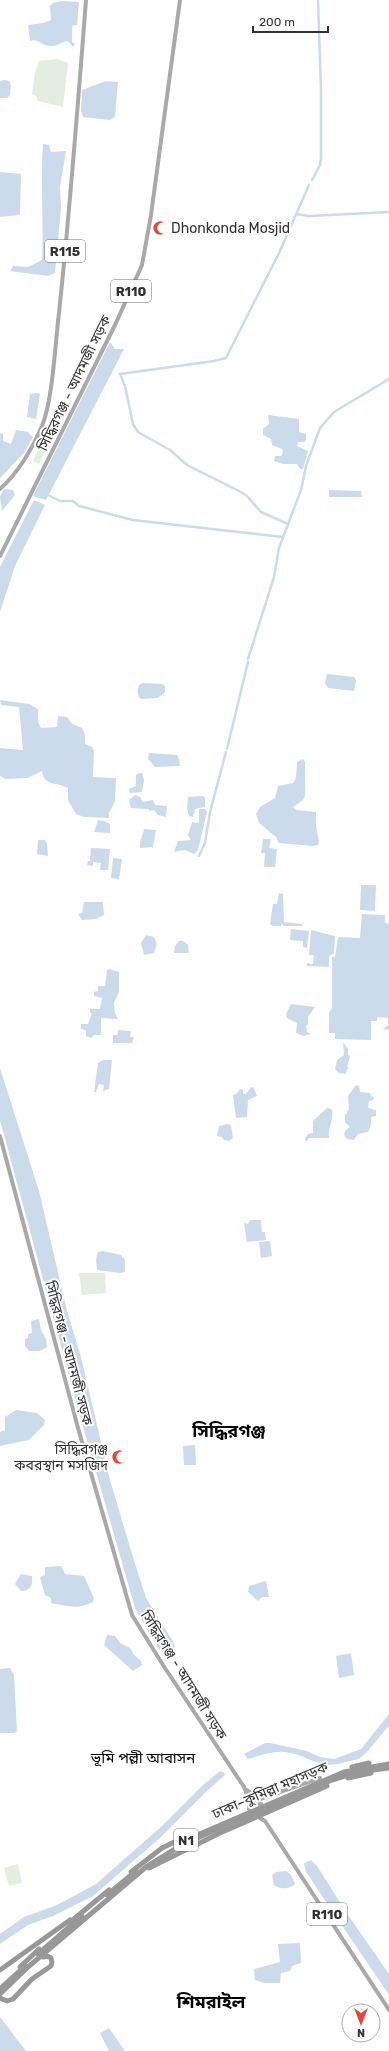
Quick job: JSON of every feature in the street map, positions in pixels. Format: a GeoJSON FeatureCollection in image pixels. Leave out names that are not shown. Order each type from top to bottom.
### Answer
{"type":"FeatureCollection","features":[{"type":"Feature","properties":{"kind":"highway"},"geometry":{"type":"LineString","coordinates":[[0,1970],[80,1914],[162,1848],[320,1778],[360,1764],[389,1761]]}},
{"type":"Feature","properties":{"kind":"highway","name":"ঢাকা–কুমিল্লা মহাসড়ক"},"geometry":{"type":"LineString","coordinates":[[17,1973],[122,1882],[144,1864],[167,1850],[196,1835],[344,1772],[368,1766],[389,1764]]}},
{"type":"Feature","properties":{"kind":"highway","name":"ঢাকা–কুমিল্লা মহাসড়ক"},"geometry":{"type":"LineString","coordinates":[[17,1973],[28,1967],[146,1867],[180,1846],[332,1780],[358,1772],[389,1768]]}},
{"type":"Feature","properties":{"kind":"highway"},"geometry":{"type":"LineString","coordinates":[[0,1985],[43,1958],[148,1869],[215,1836],[262,1817],[344,1780],[362,1775],[389,1772]]}},
{"type":"Feature","properties":{"kind":"highway"},"geometry":{"type":"LineString","coordinates":[[17,1973],[80,1914]]}},
{"type":"Feature","properties":{"kind":"highway"},"geometry":{"type":"LineString","coordinates":[[0,1998],[5,2001],[12,2000],[32,1979],[51,1966],[51,1958],[47,1956],[43,1958]]}},
{"type":"Feature","properties":{"kind":"highway","name":"N1"},"geometry":{"type":"LineString","coordinates":[[0,1989],[17,1973]]}},
{"type":"Feature","properties":{"kind":"highway","name":"N1"},"geometry":{"type":"LineString","coordinates":[[0,1994],[17,1973]]}},
{"type":"Feature","properties":{"kind":"main road","name":"R115"},"geometry":{"type":"LineString","coordinates":[[0,489],[17,470],[30,449],[42,426],[49,396],[64,269],[86,0]]}},
{"type":"Feature","properties":{"kind":"main road","name":"সিদ্ধিরগঞ্জ - আদমজী সড়ক"},"geometry":{"type":"LineString","coordinates":[[0,556],[115,325],[142,265],[152,215],[180,0]]}},
{"type":"Feature","properties":{"kind":"main road","name":"সিদ্ধিরগঞ্জ - আদমজী সড়ক"},"geometry":{"type":"LineString","coordinates":[[0,1136],[78,1428],[132,1615],[163,1665],[244,1787],[250,1802],[249,1809]]}},
{"type":"Feature","properties":{"kind":"main road"},"geometry":{"type":"LineString","coordinates":[[244,1787],[258,1799],[320,1778]]}},
{"type":"Feature","properties":{"kind":"main road"},"geometry":{"type":"LineString","coordinates":[[250,1802],[261,1804]]}},
{"type":"Feature","properties":{"kind":"main road","name":"R110"},"geometry":{"type":"LineString","coordinates":[[262,1817],[389,2010]]}},
{"type":"Feature","properties":{"kind":"shaded area"},"geometry":{"type":"Polygon","coordinates":[[[57,59],[68,63],[63,107],[38,101],[36,96],[32,94],[35,72],[39,61],[57,59]]]}},
{"type":"Feature","properties":{"kind":"shaded area"},"geometry":{"type":"Polygon","coordinates":[[[45,435],[51,438],[39,464],[33,461],[45,435]]]}},
{"type":"Feature","properties":{"kind":"shaded area"},"geometry":{"type":"Polygon","coordinates":[[[79,1273],[105,1273],[106,1293],[82,1295],[79,1273]]]}},
{"type":"Feature","properties":{"kind":"shaded area"},"geometry":{"type":"Polygon","coordinates":[[[18,1864],[22,1883],[9,1886],[4,1868],[18,1864]]]}},
{"type":"Feature","properties":{"kind":"water"},"geometry":{"type":"Polygon","coordinates":[[[62,1],[79,2],[77,25],[72,26],[72,42],[75,44],[73,47],[68,41],[52,46],[35,40],[30,41],[28,25],[43,23],[51,20],[50,6],[53,3],[62,1]]]}},
{"type":"Feature","properties":{"kind":"water"},"geometry":{"type":"Polygon","coordinates":[[[0,81],[9,81],[11,85],[10,95],[7,98],[0,98],[0,81]]]}},
{"type":"Feature","properties":{"kind":"water"},"geometry":{"type":"Polygon","coordinates":[[[106,81],[118,82],[115,117],[110,120],[83,117],[81,111],[82,90],[106,81]]]}},
{"type":"Feature","properties":{"kind":"water"},"geometry":{"type":"Polygon","coordinates":[[[43,144],[49,145],[51,152],[66,151],[60,187],[61,208],[55,273],[48,276],[10,271],[13,266],[28,267],[42,260],[43,144]]]}},
{"type":"Feature","properties":{"kind":"water"},"geometry":{"type":"Polygon","coordinates":[[[0,172],[21,174],[20,215],[0,217],[0,172]]]}},
{"type":"Feature","properties":{"kind":"water"},"geometry":{"type":"Polygon","coordinates":[[[110,342],[115,349],[124,349],[46,500],[33,496],[110,342]]]}},
{"type":"Feature","properties":{"kind":"water"},"geometry":{"type":"Polygon","coordinates":[[[30,394],[40,394],[36,419],[27,417],[30,394]]]}},
{"type":"Feature","properties":{"kind":"water"},"geometry":{"type":"Polygon","coordinates":[[[268,415],[299,419],[299,432],[306,434],[306,440],[304,442],[298,442],[297,446],[308,451],[303,469],[300,469],[297,464],[283,464],[274,461],[275,456],[281,456],[283,452],[282,449],[272,445],[271,439],[263,435],[263,429],[269,424],[268,415]]]}},
{"type":"Feature","properties":{"kind":"water"},"geometry":{"type":"Polygon","coordinates":[[[16,430],[28,432],[33,437],[24,453],[0,478],[0,433],[3,434],[3,441],[11,444],[16,430]]]}},
{"type":"Feature","properties":{"kind":"water"},"geometry":{"type":"Polygon","coordinates":[[[4,489],[13,490],[15,495],[2,511],[0,497],[4,489]]]}},
{"type":"Feature","properties":{"kind":"water"},"geometry":{"type":"Polygon","coordinates":[[[329,490],[361,491],[362,497],[329,497],[329,490]]]}},
{"type":"Feature","properties":{"kind":"water"},"geometry":{"type":"Polygon","coordinates":[[[34,500],[45,505],[15,566],[0,612],[0,567],[34,500]]]}},
{"type":"Feature","properties":{"kind":"water"},"geometry":{"type":"Polygon","coordinates":[[[327,674],[354,677],[356,680],[354,691],[328,688],[325,683],[327,674]]]}},
{"type":"Feature","properties":{"kind":"water"},"geometry":{"type":"Polygon","coordinates":[[[142,683],[162,684],[165,686],[165,692],[158,698],[141,699],[138,695],[138,691],[139,685],[142,683]]]}},
{"type":"Feature","properties":{"kind":"water"},"geometry":{"type":"Polygon","coordinates":[[[0,700],[29,704],[38,709],[38,722],[41,728],[57,727],[58,716],[67,717],[72,724],[82,728],[85,734],[85,744],[92,747],[94,751],[93,777],[116,778],[115,801],[109,813],[109,818],[84,817],[76,814],[68,800],[68,788],[48,782],[43,776],[42,771],[28,778],[6,779],[0,776],[0,748],[23,750],[19,707],[1,705],[0,700]]]}},
{"type":"Feature","properties":{"kind":"water"},"geometry":{"type":"Polygon","coordinates":[[[149,753],[177,755],[180,766],[155,767],[148,759],[149,753]]]}},
{"type":"Feature","properties":{"kind":"water"},"geometry":{"type":"Polygon","coordinates":[[[303,759],[305,762],[305,796],[303,800],[293,807],[296,810],[316,812],[316,826],[319,841],[318,845],[313,846],[279,843],[276,837],[259,823],[256,814],[260,807],[275,798],[278,786],[293,783],[296,778],[297,762],[303,759]]]}},
{"type":"Feature","properties":{"kind":"water"},"geometry":{"type":"Polygon","coordinates":[[[142,773],[144,780],[142,792],[130,793],[129,789],[136,786],[136,775],[142,773]]]}},
{"type":"Feature","properties":{"kind":"water"},"geometry":{"type":"Polygon","coordinates":[[[135,795],[140,797],[143,802],[153,800],[155,805],[167,806],[166,817],[158,815],[154,810],[150,811],[148,809],[131,808],[129,800],[135,795]]]}},
{"type":"Feature","properties":{"kind":"water"},"geometry":{"type":"Polygon","coordinates":[[[203,796],[205,798],[205,807],[195,809],[193,817],[189,816],[187,808],[188,797],[203,796]]]}},
{"type":"Feature","properties":{"kind":"water"},"geometry":{"type":"Polygon","coordinates":[[[199,809],[205,809],[207,812],[198,850],[194,854],[185,850],[174,852],[178,841],[191,840],[188,835],[192,822],[199,822],[199,809]]]}},
{"type":"Feature","properties":{"kind":"water"},"geometry":{"type":"Polygon","coordinates":[[[98,820],[110,824],[110,833],[94,832],[98,820]]]}},
{"type":"Feature","properties":{"kind":"water"},"geometry":{"type":"Polygon","coordinates":[[[144,829],[156,830],[153,847],[140,848],[144,829]]]}},
{"type":"Feature","properties":{"kind":"water"},"geometry":{"type":"Polygon","coordinates":[[[263,839],[271,839],[269,848],[277,849],[275,867],[264,867],[265,853],[261,853],[263,839]]]}},
{"type":"Feature","properties":{"kind":"water"},"geometry":{"type":"Polygon","coordinates":[[[38,840],[45,840],[47,843],[48,856],[37,854],[38,840]]]}},
{"type":"Feature","properties":{"kind":"water"},"geometry":{"type":"Polygon","coordinates":[[[91,848],[110,849],[108,870],[100,870],[101,863],[93,862],[93,866],[87,865],[88,861],[90,861],[91,848]]]}},
{"type":"Feature","properties":{"kind":"water"},"geometry":{"type":"Polygon","coordinates":[[[113,858],[122,859],[119,879],[111,878],[113,858]]]}},
{"type":"Feature","properties":{"kind":"water"},"geometry":{"type":"Polygon","coordinates":[[[361,885],[376,885],[375,911],[360,910],[361,885]]]}},
{"type":"Feature","properties":{"kind":"water"},"geometry":{"type":"Polygon","coordinates":[[[279,893],[283,894],[284,922],[302,924],[302,926],[284,926],[281,924],[281,926],[273,926],[270,924],[273,904],[277,904],[279,893]]]}},
{"type":"Feature","properties":{"kind":"water"},"geometry":{"type":"Polygon","coordinates":[[[84,902],[103,902],[104,915],[96,919],[82,920],[78,914],[82,913],[84,902]]]}},
{"type":"Feature","properties":{"kind":"water"},"geometry":{"type":"Polygon","coordinates":[[[362,914],[385,915],[385,923],[389,924],[389,1030],[383,1029],[388,1025],[388,1018],[377,1017],[377,1021],[371,1021],[371,1040],[335,1039],[335,1033],[329,1033],[329,1013],[332,1008],[332,957],[335,957],[338,937],[360,938],[362,914]]]}},
{"type":"Feature","properties":{"kind":"water"},"geometry":{"type":"Polygon","coordinates":[[[291,929],[309,931],[307,948],[303,947],[303,941],[290,940],[291,929]]]}},
{"type":"Feature","properties":{"kind":"water"},"geometry":{"type":"Polygon","coordinates":[[[311,930],[335,936],[334,953],[329,956],[329,967],[307,966],[307,963],[313,964],[314,955],[309,955],[311,930]]]}},
{"type":"Feature","properties":{"kind":"water"},"geometry":{"type":"Polygon","coordinates":[[[146,935],[154,937],[157,944],[154,953],[144,955],[141,943],[146,935]]]}},
{"type":"Feature","properties":{"kind":"water"},"geometry":{"type":"Polygon","coordinates":[[[179,941],[183,941],[188,945],[189,953],[174,953],[175,946],[179,941]]]}},
{"type":"Feature","properties":{"kind":"water"},"geometry":{"type":"Polygon","coordinates":[[[109,969],[119,972],[119,992],[114,1003],[115,1013],[118,1019],[101,1018],[101,1035],[94,1035],[91,1038],[86,1036],[86,1030],[81,1029],[81,1024],[88,1024],[92,1013],[90,1013],[90,1009],[100,1009],[102,998],[94,996],[94,992],[98,991],[98,986],[105,986],[107,970],[109,969]]]}},
{"type":"Feature","properties":{"kind":"water"},"geometry":{"type":"Polygon","coordinates":[[[291,1004],[315,1007],[308,1017],[308,1024],[306,1026],[307,1032],[311,1034],[303,1036],[296,1033],[297,1023],[287,1018],[286,1014],[291,1004]]]}},
{"type":"Feature","properties":{"kind":"water"},"geometry":{"type":"Polygon","coordinates":[[[118,1030],[131,1031],[130,1037],[134,1037],[132,1043],[113,1043],[113,1035],[117,1035],[118,1030]]]}},
{"type":"Feature","properties":{"kind":"water"},"geometry":{"type":"Polygon","coordinates":[[[343,1042],[348,1049],[348,1055],[350,1056],[347,1067],[350,1068],[347,1069],[346,1074],[339,1073],[335,1069],[337,1060],[344,1055],[343,1042]]]}},
{"type":"Feature","properties":{"kind":"water"},"geometry":{"type":"Polygon","coordinates":[[[103,1060],[112,1060],[109,1089],[103,1091],[104,1085],[99,1084],[96,1092],[94,1092],[98,1063],[103,1060]]]}},
{"type":"Feature","properties":{"kind":"water"},"geometry":{"type":"Polygon","coordinates":[[[0,1068],[39,1191],[67,1311],[81,1357],[110,1480],[132,1554],[146,1598],[174,1643],[175,1652],[167,1657],[159,1650],[135,1608],[78,1409],[0,1120],[0,1068]]]}},
{"type":"Feature","properties":{"kind":"water"},"geometry":{"type":"Polygon","coordinates":[[[356,1085],[359,1086],[360,1092],[370,1093],[371,1096],[374,1097],[373,1100],[369,1101],[368,1108],[376,1110],[376,1116],[371,1117],[371,1125],[368,1132],[358,1134],[354,1140],[347,1139],[344,1135],[345,1131],[350,1127],[345,1122],[345,1115],[349,1109],[348,1096],[356,1085]]]}},
{"type":"Feature","properties":{"kind":"water"},"geometry":{"type":"Polygon","coordinates":[[[251,1087],[254,1088],[257,1096],[248,1100],[247,1117],[236,1118],[233,1095],[240,1089],[243,1090],[243,1094],[246,1094],[251,1087]]]}},
{"type":"Feature","properties":{"kind":"water"},"geometry":{"type":"Polygon","coordinates":[[[327,1108],[332,1109],[329,1138],[309,1138],[306,1142],[305,1139],[308,1134],[313,1133],[313,1121],[327,1108]]]}},
{"type":"Feature","properties":{"kind":"water"},"geometry":{"type":"Polygon","coordinates":[[[227,1124],[231,1125],[233,1138],[229,1141],[217,1136],[219,1126],[227,1124]]]}},
{"type":"Feature","properties":{"kind":"water"},"geometry":{"type":"Polygon","coordinates":[[[250,1220],[261,1220],[262,1232],[265,1232],[266,1240],[247,1242],[244,1223],[248,1224],[250,1220]]]}},
{"type":"Feature","properties":{"kind":"water"},"geometry":{"type":"Polygon","coordinates":[[[270,1241],[272,1256],[261,1258],[259,1242],[270,1241]]]}},
{"type":"Feature","properties":{"kind":"water"},"geometry":{"type":"Polygon","coordinates":[[[103,1251],[121,1255],[125,1260],[125,1272],[120,1273],[97,1270],[96,1259],[98,1252],[103,1251]]]}},
{"type":"Feature","properties":{"kind":"water"},"geometry":{"type":"Polygon","coordinates":[[[39,1319],[41,1330],[46,1339],[47,1347],[40,1351],[29,1351],[25,1346],[25,1339],[28,1338],[28,1334],[32,1333],[31,1321],[39,1319]]]}},
{"type":"Feature","properties":{"kind":"water"},"geometry":{"type":"Polygon","coordinates":[[[16,1410],[37,1413],[45,1420],[44,1425],[29,1440],[0,1446],[0,1432],[5,1430],[5,1417],[16,1410]]]}},
{"type":"Feature","properties":{"kind":"water"},"geometry":{"type":"Polygon","coordinates":[[[195,1445],[196,1465],[184,1465],[183,1446],[195,1445]]]}},
{"type":"Feature","properties":{"kind":"water"},"geometry":{"type":"Polygon","coordinates":[[[61,1566],[65,1574],[84,1576],[94,1598],[93,1602],[77,1607],[51,1603],[51,1598],[45,1595],[40,1577],[45,1575],[45,1567],[61,1566]]]}},
{"type":"Feature","properties":{"kind":"water"},"geometry":{"type":"Polygon","coordinates":[[[21,1574],[32,1576],[31,1586],[24,1591],[21,1591],[15,1584],[21,1574]]]}},
{"type":"Feature","properties":{"kind":"water"},"geometry":{"type":"Polygon","coordinates":[[[266,1581],[269,1597],[262,1597],[258,1601],[248,1592],[249,1586],[266,1581]]]}},
{"type":"Feature","properties":{"kind":"water"},"geometry":{"type":"Polygon","coordinates":[[[107,1635],[115,1636],[120,1643],[130,1648],[134,1655],[141,1661],[142,1665],[133,1671],[104,1645],[107,1635]]]}},
{"type":"Feature","properties":{"kind":"water"},"geometry":{"type":"Polygon","coordinates":[[[351,1653],[354,1675],[339,1678],[336,1656],[351,1653]]]}},
{"type":"Feature","properties":{"kind":"water"},"geometry":{"type":"Polygon","coordinates":[[[10,1668],[14,1675],[17,1731],[14,1733],[0,1733],[0,1669],[10,1668]]]}},
{"type":"Feature","properties":{"kind":"water"},"geometry":{"type":"Polygon","coordinates":[[[389,1714],[389,1726],[367,1752],[355,1760],[328,1765],[284,1752],[270,1753],[248,1759],[244,1754],[265,1743],[270,1743],[307,1751],[320,1757],[334,1759],[361,1749],[389,1714]]]}},
{"type":"Feature","properties":{"kind":"water"},"geometry":{"type":"Polygon","coordinates":[[[220,1771],[225,1773],[224,1776],[160,1838],[93,1896],[53,1916],[28,1925],[0,1944],[0,1934],[24,1917],[57,1905],[96,1884],[162,1826],[203,1785],[220,1771]]]}},
{"type":"Feature","properties":{"kind":"water"},"geometry":{"type":"Polygon","coordinates":[[[311,1860],[317,1866],[348,1915],[389,1974],[389,1995],[306,1872],[304,1863],[311,1860]]]}},
{"type":"Feature","properties":{"kind":"water"},"geometry":{"type":"Polygon","coordinates":[[[286,1871],[291,1875],[295,1884],[284,1888],[274,1885],[272,1875],[276,1872],[286,1871]]]}},
{"type":"Feature","properties":{"kind":"water"},"geometry":{"type":"Polygon","coordinates":[[[300,1943],[301,1963],[292,1966],[290,1971],[281,1973],[280,1983],[264,1983],[255,1980],[254,1969],[280,1962],[278,1944],[300,1943]]]}},
{"type":"Feature","properties":{"kind":"water"},"geometry":{"type":"Polygon","coordinates":[[[0,2017],[26,2051],[0,2051],[0,2017]]]}},
{"type":"Feature","properties":{"kind":"water"},"geometry":{"type":"Polygon","coordinates":[[[109,2028],[125,2051],[109,2051],[100,2033],[109,2028]]]}},
{"type":"Feature","properties":{"kind":"waterway"},"geometry":{"type":"LineString","coordinates":[[312,180],[320,165],[321,158],[321,90],[318,0]]}},
{"type":"Feature","properties":{"kind":"waterway"},"geometry":{"type":"LineString","coordinates":[[288,524],[261,512],[247,496],[187,465],[170,450],[138,432],[133,424],[125,386],[120,374],[226,358],[279,253],[309,185]]}},
{"type":"Feature","properties":{"kind":"waterway"},"geometry":{"type":"LineString","coordinates":[[296,214],[309,216],[389,212]]}},
{"type":"Feature","properties":{"kind":"waterway"},"geometry":{"type":"LineString","coordinates":[[248,659],[274,577],[279,548],[301,490],[306,466],[320,428],[334,412],[389,379]]}},
{"type":"Feature","properties":{"kind":"waterway"},"geometry":{"type":"LineString","coordinates":[[46,494],[60,501],[73,501],[79,506],[133,520],[283,537]]}},
{"type":"Feature","properties":{"kind":"waterway"},"geometry":{"type":"LineString","coordinates":[[227,749],[248,662]]}},
{"type":"Feature","properties":{"kind":"waterway"},"geometry":{"type":"LineString","coordinates":[[199,856],[205,843],[210,812],[226,752]]}},
{"type":"Feature","properties":{"kind":"place","name":"Dhonkonda Mosjid"},"geometry":{"type":"Point","coordinates":[160,228]}},
{"type":"Feature","properties":{"kind":"place","name":"সিদ্ধিরগঞ্জ কবরস্থান মসজিদ"},"geometry":{"type":"Point","coordinates":[119,1457]}},
{"type":"Feature","properties":{"kind":"district","name":"সিদ্ধিরগঞ্জ"},"geometry":{"type":"Point","coordinates":[229,1431]}},
{"type":"Feature","properties":{"kind":"district","name":"ভূমি পল্লী আবাসন"},"geometry":{"type":"Point","coordinates":[143,1758]}},
{"type":"Feature","properties":{"kind":"district","name":"শিমরাইল"},"geometry":{"type":"Point","coordinates":[211,2002]}}]}
